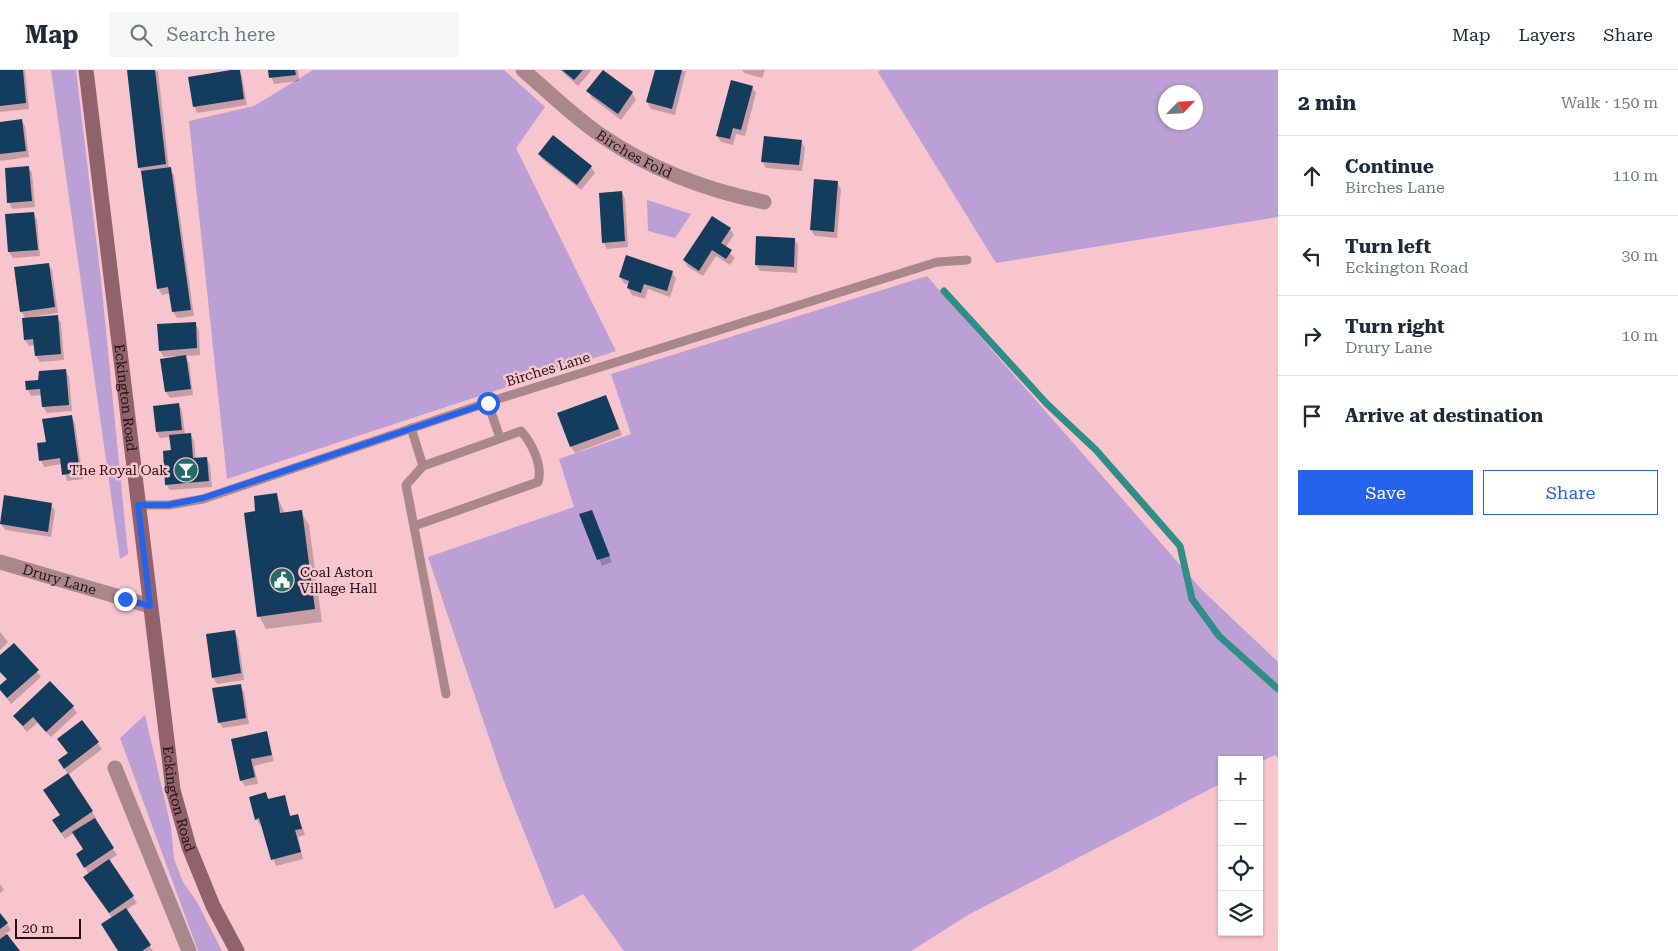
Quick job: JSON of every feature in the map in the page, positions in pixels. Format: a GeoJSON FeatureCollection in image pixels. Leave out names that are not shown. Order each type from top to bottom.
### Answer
{"type":"FeatureCollection","features":[{"type":"Feature","properties":{"kind":"main road","name":"Eckington Road"},"geometry":{"type":"LineString","coordinates":[[86,70],[173,790],[189,846],[213,906],[237,951]]}},
{"type":"Feature","properties":{"kind":"street","name":"Birches Fold"},"geometry":{"type":"LineString","coordinates":[[523,70],[601,135],[636,157],[676,177],[708,188],[764,202]]}},
{"type":"Feature","properties":{"kind":"street","name":"Drury Lane"},"geometry":{"type":"LineString","coordinates":[[0,562],[150,606]]}},
{"type":"Feature","properties":{"kind":"street"},"geometry":{"type":"LineString","coordinates":[[115,768],[189,951]]}},
{"type":"Feature","properties":{"kind":"lane","name":"Birches Lane"},"geometry":{"type":"LineString","coordinates":[[138,505],[168,505],[203,498],[488,403],[937,262],[967,260]]}},
{"type":"Feature","properties":{"kind":"lane"},"geometry":{"type":"LineString","coordinates":[[488,403],[500,438]]}},
{"type":"Feature","properties":{"kind":"lane"},"geometry":{"type":"LineString","coordinates":[[411,428],[422,466]]}},
{"type":"Feature","properties":{"kind":"lane"},"geometry":{"type":"LineString","coordinates":[[414,526],[538,482],[540,474],[529,440],[521,431],[500,438],[422,466],[406,484],[414,526],[446,694]]}},
{"type":"Feature","properties":{"kind":"shaded area"},"geometry":{"type":"Polygon","coordinates":[[[51,70],[76,70],[101,280],[128,554],[120,559],[51,70]]]}},
{"type":"Feature","properties":{"kind":"shaded area"},"geometry":{"type":"Polygon","coordinates":[[[313,70],[504,70],[545,107],[516,148],[616,351],[227,479],[189,121],[254,106],[313,70]]]}},
{"type":"Feature","properties":{"kind":"shaded area"},"geometry":{"type":"Polygon","coordinates":[[[881,70],[1278,70],[1278,217],[996,263],[878,72],[881,70]]]}},
{"type":"Feature","properties":{"kind":"shaded area"},"geometry":{"type":"Polygon","coordinates":[[[647,200],[691,214],[675,238],[648,231],[647,200]]]}},
{"type":"Feature","properties":{"kind":"shaded area"},"geometry":{"type":"Polygon","coordinates":[[[927,276],[1202,590],[1278,662],[1278,757],[1274,755],[1263,761],[1263,756],[1218,756],[1218,785],[968,915],[911,951],[624,951],[583,894],[555,909],[503,779],[428,557],[574,507],[559,459],[631,434],[611,374],[927,276]]]}},
{"type":"Feature","properties":{"kind":"shaded area"},"geometry":{"type":"Polygon","coordinates":[[[145,715],[171,827],[174,859],[183,882],[197,902],[222,951],[198,951],[120,738],[145,715]]]}},
{"type":"Feature","properties":{"kind":"building"},"geometry":{"type":"Polygon","coordinates":[[[0,70],[23,70],[26,103],[0,106],[0,70]]]}},
{"type":"Feature","properties":{"kind":"building"},"geometry":{"type":"Polygon","coordinates":[[[127,70],[155,70],[166,164],[138,168],[127,70]]]}},
{"type":"Feature","properties":{"kind":"building"},"geometry":{"type":"Polygon","coordinates":[[[240,70],[244,99],[193,107],[188,77],[240,70]]]}},
{"type":"Feature","properties":{"kind":"building"},"geometry":{"type":"Polygon","coordinates":[[[268,70],[295,70],[296,75],[269,78],[268,70]]]}},
{"type":"Feature","properties":{"kind":"building"},"geometry":{"type":"Polygon","coordinates":[[[562,70],[583,70],[574,80],[562,70]]]}},
{"type":"Feature","properties":{"kind":"building"},"geometry":{"type":"Polygon","coordinates":[[[603,70],[633,92],[618,114],[586,91],[603,70]]]}},
{"type":"Feature","properties":{"kind":"building"},"geometry":{"type":"Polygon","coordinates":[[[655,70],[682,70],[672,109],[646,102],[655,70]]]}},
{"type":"Feature","properties":{"kind":"building"},"geometry":{"type":"Polygon","coordinates":[[[731,80],[753,86],[741,130],[733,128],[730,139],[716,136],[731,80]]]}},
{"type":"Feature","properties":{"kind":"building"},"geometry":{"type":"Polygon","coordinates":[[[22,119],[26,151],[0,154],[0,122],[22,119]]]}},
{"type":"Feature","properties":{"kind":"building"},"geometry":{"type":"Polygon","coordinates":[[[553,135],[592,166],[577,185],[538,154],[553,135]]]}},
{"type":"Feature","properties":{"kind":"building"},"geometry":{"type":"Polygon","coordinates":[[[764,136],[802,140],[799,165],[761,162],[764,136]]]}},
{"type":"Feature","properties":{"kind":"building"},"geometry":{"type":"Polygon","coordinates":[[[29,166],[32,201],[7,203],[5,168],[29,166]]]}},
{"type":"Feature","properties":{"kind":"building"},"geometry":{"type":"Polygon","coordinates":[[[171,167],[191,310],[172,312],[168,287],[157,289],[141,171],[171,167]]]}},
{"type":"Feature","properties":{"kind":"building"},"geometry":{"type":"Polygon","coordinates":[[[814,179],[838,181],[834,232],[810,230],[814,179]]]}},
{"type":"Feature","properties":{"kind":"building"},"geometry":{"type":"Polygon","coordinates":[[[622,191],[625,241],[602,243],[599,193],[622,191]]]}},
{"type":"Feature","properties":{"kind":"building"},"geometry":{"type":"Polygon","coordinates":[[[34,212],[38,250],[8,252],[5,214],[34,212]]]}},
{"type":"Feature","properties":{"kind":"building"},"geometry":{"type":"Polygon","coordinates":[[[712,216],[731,228],[721,243],[732,250],[726,259],[712,250],[699,271],[683,260],[712,216]]]}},
{"type":"Feature","properties":{"kind":"building"},"geometry":{"type":"Polygon","coordinates":[[[756,236],[795,238],[794,267],[755,265],[756,236]]]}},
{"type":"Feature","properties":{"kind":"building"},"geometry":{"type":"Polygon","coordinates":[[[626,255],[673,271],[667,291],[644,284],[641,293],[627,288],[629,281],[619,277],[626,255]]]}},
{"type":"Feature","properties":{"kind":"building"},"geometry":{"type":"Polygon","coordinates":[[[49,263],[55,307],[20,312],[14,267],[49,263]]]}},
{"type":"Feature","properties":{"kind":"building"},"geometry":{"type":"Polygon","coordinates":[[[58,315],[61,354],[35,356],[33,339],[24,340],[22,318],[58,315]]]}},
{"type":"Feature","properties":{"kind":"building"},"geometry":{"type":"Polygon","coordinates":[[[196,322],[197,348],[159,351],[157,324],[196,322]]]}},
{"type":"Feature","properties":{"kind":"building"},"geometry":{"type":"Polygon","coordinates":[[[186,355],[191,389],[165,392],[160,359],[186,355]]]}},
{"type":"Feature","properties":{"kind":"building"},"geometry":{"type":"Polygon","coordinates":[[[66,369],[69,405],[42,407],[40,389],[26,390],[25,381],[38,380],[39,371],[66,369]]]}},
{"type":"Feature","properties":{"kind":"building"},"geometry":{"type":"Polygon","coordinates":[[[606,395],[619,429],[570,447],[557,413],[606,395]]]}},
{"type":"Feature","properties":{"kind":"building"},"geometry":{"type":"Polygon","coordinates":[[[179,403],[182,430],[156,432],[153,406],[179,403]]]}},
{"type":"Feature","properties":{"kind":"building"},"geometry":{"type":"Polygon","coordinates":[[[72,415],[80,472],[62,475],[60,458],[39,461],[37,443],[46,442],[42,419],[72,415]]]}},
{"type":"Feature","properties":{"kind":"building","name":"The Royal Oak"},"geometry":{"type":"Polygon","coordinates":[[[191,433],[193,458],[207,457],[209,481],[165,485],[163,451],[171,450],[169,435],[191,433]]]}},
{"type":"Feature","properties":{"kind":"building","name":"Coal Aston Village Hall"},"geometry":{"type":"Polygon","coordinates":[[[277,493],[280,513],[302,510],[315,609],[257,617],[244,513],[255,511],[254,496],[277,493]]]}},
{"type":"Feature","properties":{"kind":"building"},"geometry":{"type":"Polygon","coordinates":[[[4,495],[52,503],[48,532],[0,524],[4,495]]]}},
{"type":"Feature","properties":{"kind":"building"},"geometry":{"type":"Polygon","coordinates":[[[592,510],[610,556],[597,560],[579,514],[592,510]]]}},
{"type":"Feature","properties":{"kind":"building"},"geometry":{"type":"Polygon","coordinates":[[[235,630],[241,673],[212,678],[206,634],[235,630]]]}},
{"type":"Feature","properties":{"kind":"building"},"geometry":{"type":"Polygon","coordinates":[[[14,643],[39,670],[7,698],[0,690],[0,685],[7,679],[0,672],[0,655],[14,643]]]}},
{"type":"Feature","properties":{"kind":"building"},"geometry":{"type":"Polygon","coordinates":[[[50,681],[74,706],[46,732],[33,717],[23,726],[13,716],[50,681]]]}},
{"type":"Feature","properties":{"kind":"building"},"geometry":{"type":"Polygon","coordinates":[[[241,684],[246,718],[218,723],[212,688],[241,684]]]}},
{"type":"Feature","properties":{"kind":"building"},"geometry":{"type":"Polygon","coordinates":[[[82,720],[99,742],[64,769],[58,760],[68,753],[57,739],[82,720]]]}},
{"type":"Feature","properties":{"kind":"building"},"geometry":{"type":"Polygon","coordinates":[[[267,731],[272,755],[251,759],[255,777],[240,781],[231,739],[267,731]]]}},
{"type":"Feature","properties":{"kind":"building"},"geometry":{"type":"Polygon","coordinates":[[[68,773],[93,811],[61,833],[52,820],[60,815],[43,790],[68,773]]]}},
{"type":"Feature","properties":{"kind":"building"},"geometry":{"type":"Polygon","coordinates":[[[266,792],[268,799],[285,795],[290,816],[298,814],[302,829],[295,830],[301,852],[271,860],[259,818],[255,820],[249,797],[266,792]]]}},
{"type":"Feature","properties":{"kind":"building"},"geometry":{"type":"Polygon","coordinates":[[[95,818],[114,848],[84,868],[76,854],[83,849],[72,832],[95,818]]]}},
{"type":"Feature","properties":{"kind":"building"},"geometry":{"type":"Polygon","coordinates":[[[109,859],[134,896],[109,913],[83,877],[109,859]]]}},
{"type":"Feature","properties":{"kind":"building"},"geometry":{"type":"Polygon","coordinates":[[[126,908],[151,945],[142,951],[118,951],[101,924],[126,908]]]}},
{"type":"Feature","properties":{"kind":"building"},"geometry":{"type":"Polygon","coordinates":[[[0,913],[8,923],[0,929],[0,913]]]}},
{"type":"Feature","properties":{"kind":"building"},"geometry":{"type":"Polygon","coordinates":[[[7,934],[20,951],[0,951],[0,939],[7,934]]]}},
{"type":"Feature","properties":{"kind":"waterway"},"geometry":{"type":"LineString","coordinates":[[944,291],[1047,404],[1096,450],[1180,546],[1192,599],[1219,636],[1278,689]]}},
{"type":"Feature","properties":{"kind":"place","name":"The Royal Oak"},"geometry":{"type":"Point","coordinates":[186,470]}},
{"type":"Feature","properties":{"kind":"place","name":"Coal Aston Village Hall"},"geometry":{"type":"Point","coordinates":[282,580]}},
{"type":"Feature","properties":{"kind":"route"},"geometry":{"type":"LineString","coordinates":[[125,599],[150,606],[138,505],[168,505],[203,498],[488,403]]}}]}
